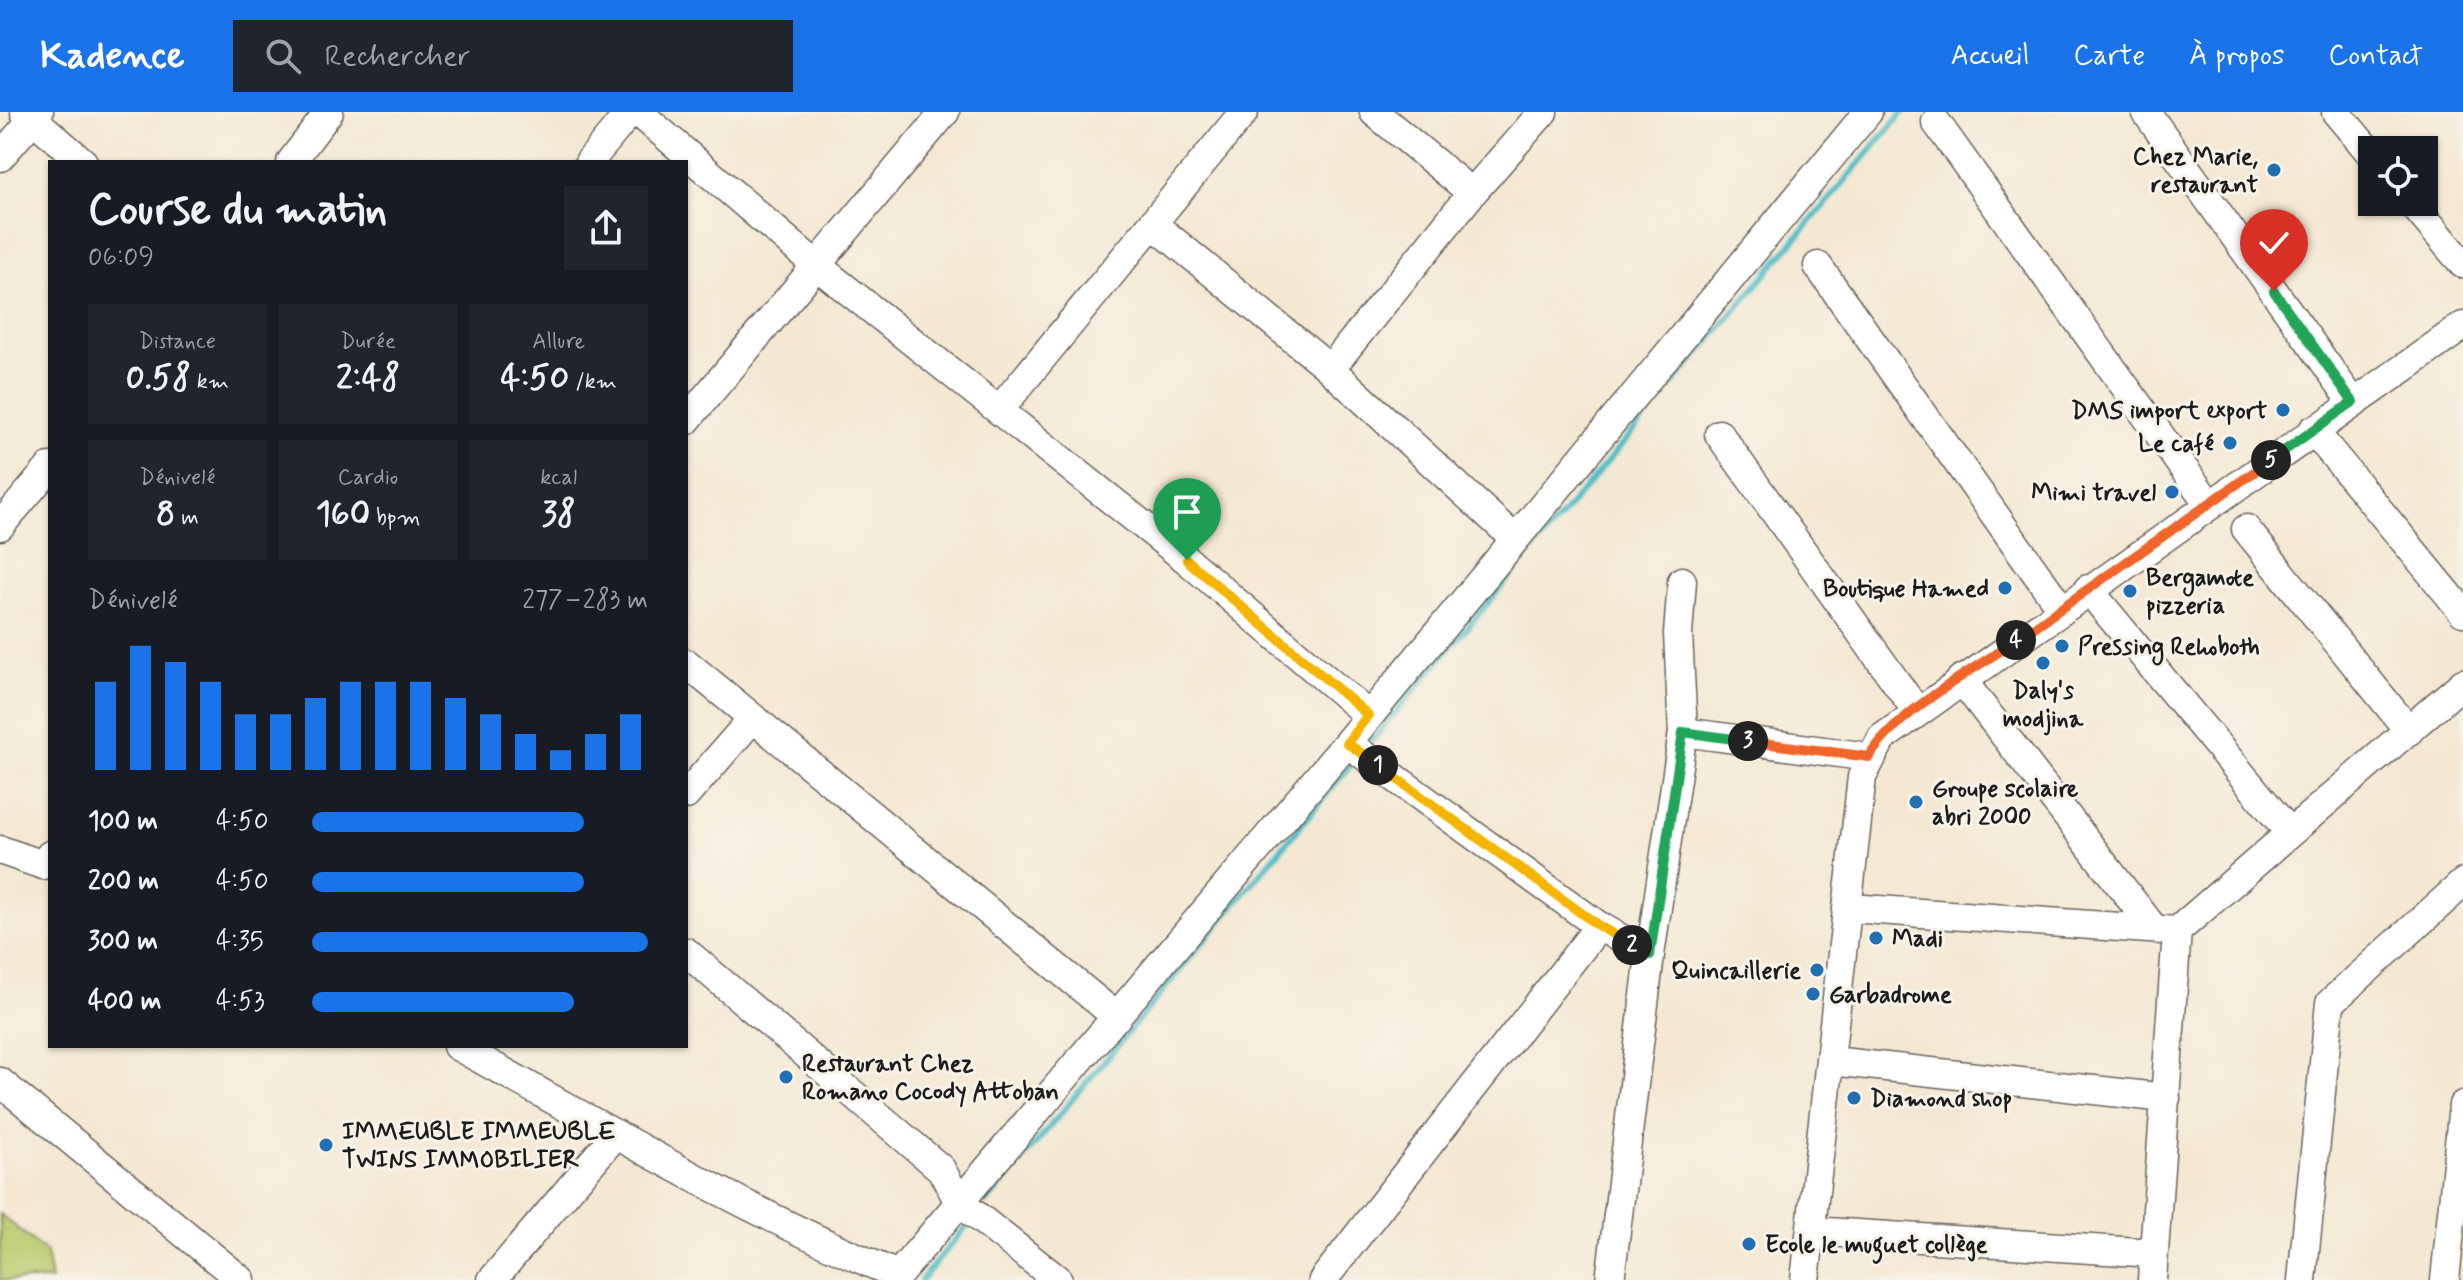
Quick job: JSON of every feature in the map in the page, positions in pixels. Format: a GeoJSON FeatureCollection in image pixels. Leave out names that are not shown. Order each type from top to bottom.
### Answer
{"type":"FeatureCollection","features":[{"type":"Feature","properties":{"kind":"street"},"geometry":{"type":"LineString","coordinates":[[293,160],[329,112]]}},
{"type":"Feature","properties":{"kind":"street"},"geometry":{"type":"LineString","coordinates":[[591,160],[630,112]]}},
{"type":"Feature","properties":{"kind":"street"},"geometry":{"type":"LineString","coordinates":[[638,112],[816,265],[1187,560],[1368,715]]}},
{"type":"Feature","properties":{"kind":"street"},"geometry":{"type":"LineString","coordinates":[[688,419],[945,112]]}},
{"type":"Feature","properties":{"kind":"street"},"geometry":{"type":"LineString","coordinates":[[1000,409],[1244,112]]}},
{"type":"Feature","properties":{"kind":"street"},"geometry":{"type":"LineString","coordinates":[[1374,112],[1472,193]]}},
{"type":"Feature","properties":{"kind":"street"},"geometry":{"type":"LineString","coordinates":[[1330,369],[1472,193],[1543,112]]}},
{"type":"Feature","properties":{"kind":"street"},"geometry":{"type":"LineString","coordinates":[[461,1048],[817,1241],[896,1277],[1347,743],[1868,112]]}},
{"type":"Feature","properties":{"kind":"street"},"geometry":{"type":"LineString","coordinates":[[2146,112],[2353,402]]}},
{"type":"Feature","properties":{"kind":"street"},"geometry":{"type":"LineString","coordinates":[[2336,112],[2358,138]]}},
{"type":"Feature","properties":{"kind":"street"},"geometry":{"type":"LineString","coordinates":[[0,157],[32,114],[81,160]]}},
{"type":"Feature","properties":{"kind":"street"},"geometry":{"type":"LineString","coordinates":[[1936,122],[2209,504]]}},
{"type":"Feature","properties":{"kind":"street"},"geometry":{"type":"LineString","coordinates":[[2423,216],[2463,264]]}},
{"type":"Feature","properties":{"kind":"street"},"geometry":{"type":"LineString","coordinates":[[1153,224],[1330,369],[1515,539]]}},
{"type":"Feature","properties":{"kind":"street"},"geometry":{"type":"LineString","coordinates":[[1818,266],[2061,608]]}},
{"type":"Feature","properties":{"kind":"street"},"geometry":{"type":"LineString","coordinates":[[1805,1280],[1850,908],[1862,777],[1869,757],[1882,738],[1916,710],[2463,326]]}},
{"type":"Feature","properties":{"kind":"street"},"geometry":{"type":"LineString","coordinates":[[2313,430],[2463,612]]}},
{"type":"Feature","properties":{"kind":"street"},"geometry":{"type":"LineString","coordinates":[[1719,434],[1916,710]]}},
{"type":"Feature","properties":{"kind":"street"},"geometry":{"type":"LineString","coordinates":[[0,526],[48,469]]}},
{"type":"Feature","properties":{"kind":"street"},"geometry":{"type":"LineString","coordinates":[[2246,529],[2409,731]]}},
{"type":"Feature","properties":{"kind":"street"},"geometry":{"type":"LineString","coordinates":[[1610,1280],[1650,955],[1683,732],[1678,644],[1682,581]]}},
{"type":"Feature","properties":{"kind":"street"},"geometry":{"type":"LineString","coordinates":[[2088,589],[2290,833]]}},
{"type":"Feature","properties":{"kind":"street"},"geometry":{"type":"LineString","coordinates":[[688,665],[1117,1017]]}},
{"type":"Feature","properties":{"kind":"street"},"geometry":{"type":"LineString","coordinates":[[1811,1231],[2153,1267],[2166,1098],[2165,930],[1961,679]]}},
{"type":"Feature","properties":{"kind":"street"},"geometry":{"type":"LineString","coordinates":[[1850,908],[2165,930],[2290,833],[2463,683]]}},
{"type":"Feature","properties":{"kind":"street"},"geometry":{"type":"LineString","coordinates":[[688,793],[753,718]]}},
{"type":"Feature","properties":{"kind":"street"},"geometry":{"type":"LineString","coordinates":[[1683,732],[1869,757]]}},
{"type":"Feature","properties":{"kind":"street"},"geometry":{"type":"LineString","coordinates":[[1347,743],[1599,926],[1650,955]]}},
{"type":"Feature","properties":{"kind":"street"},"geometry":{"type":"LineString","coordinates":[[0,850],[43,865],[48,858]]}},
{"type":"Feature","properties":{"kind":"street"},"geometry":{"type":"LineString","coordinates":[[2302,1280],[2330,1003],[2463,883]]}},
{"type":"Feature","properties":{"kind":"street"},"geometry":{"type":"LineString","coordinates":[[1323,1280],[1599,926]]}},
{"type":"Feature","properties":{"kind":"street"},"geometry":{"type":"LineString","coordinates":[[688,954],[941,1169],[959,1202],[1058,1280]]}},
{"type":"Feature","properties":{"kind":"street"},"geometry":{"type":"LineString","coordinates":[[1832,1061],[2166,1098]]}},
{"type":"Feature","properties":{"kind":"street"},"geometry":{"type":"LineString","coordinates":[[0,1082],[241,1280]]}},
{"type":"Feature","properties":{"kind":"street"},"geometry":{"type":"LineString","coordinates":[[2445,1280],[2463,1105]]}},
{"type":"Feature","properties":{"kind":"street"},"geometry":{"type":"LineString","coordinates":[[492,1280],[616,1134]]}},
{"type":"Feature","properties":{"kind":"green space"},"geometry":{"type":"Polygon","coordinates":[[[0,1214],[46,1252],[51,1280],[0,1280],[0,1214]]]}},
{"type":"Feature","properties":{"kind":"waterway"},"geometry":{"type":"LineString","coordinates":[[1372,740],[1903,112]]}},
{"type":"Feature","properties":{"kind":"waterway"},"geometry":{"type":"LineString","coordinates":[[987,1202],[1350,766]]}},
{"type":"Feature","properties":{"kind":"waterway"},"geometry":{"type":"LineString","coordinates":[[921,1280],[965,1228]]}},
{"type":"Feature","properties":{"kind":"place","name":"Chez Marie, restaurant"},"geometry":{"type":"Point","coordinates":[2274,170]}},
{"type":"Feature","properties":{"kind":"place","name":"DMS import export"},"geometry":{"type":"Point","coordinates":[2283,410]}},
{"type":"Feature","properties":{"kind":"place","name":"Le café"},"geometry":{"type":"Point","coordinates":[2230,443]}},
{"type":"Feature","properties":{"kind":"place","name":"Mimi travel"},"geometry":{"type":"Point","coordinates":[2172,492]}},
{"type":"Feature","properties":{"kind":"place","name":"Boutique Hamed"},"geometry":{"type":"Point","coordinates":[2005,588]}},
{"type":"Feature","properties":{"kind":"place","name":"Bergamote pizzeria"},"geometry":{"type":"Point","coordinates":[2130,591]}},
{"type":"Feature","properties":{"kind":"place","name":"Pressing Rehoboth"},"geometry":{"type":"Point","coordinates":[2062,646]}},
{"type":"Feature","properties":{"kind":"place","name":"Daly's modjina"},"geometry":{"type":"Point","coordinates":[2043,663]}},
{"type":"Feature","properties":{"kind":"place","name":"Groupe scolaire abri 2000"},"geometry":{"type":"Point","coordinates":[1916,802]}},
{"type":"Feature","properties":{"kind":"place","name":"Madi"},"geometry":{"type":"Point","coordinates":[1876,938]}},
{"type":"Feature","properties":{"kind":"place","name":"Quincaillerie"},"geometry":{"type":"Point","coordinates":[1817,970]}},
{"type":"Feature","properties":{"kind":"place","name":"Garbadrome"},"geometry":{"type":"Point","coordinates":[1813,994]}},
{"type":"Feature","properties":{"kind":"place","name":"Restaurant Chez Romano Cocody Attoban"},"geometry":{"type":"Point","coordinates":[786,1077]}},
{"type":"Feature","properties":{"kind":"place","name":"Diamond shop"},"geometry":{"type":"Point","coordinates":[1854,1098]}},
{"type":"Feature","properties":{"kind":"place","name":"IMMEUBLE IMMEUBLE TWINS IMMOBILIER"},"geometry":{"type":"Point","coordinates":[326,1145]}},
{"type":"Feature","properties":{"kind":"place","name":"Ecole le muguet collège"},"geometry":{"type":"Point","coordinates":[1749,1244]}},
{"type":"Feature","properties":{"kind":"route"},"geometry":{"type":"LineString","coordinates":[[1187,560],[1368,715],[1347,743],[1599,926],[1650,955],[1683,732],[1869,757],[1882,738],[1916,710],[2353,402],[2274,291]]}}]}
